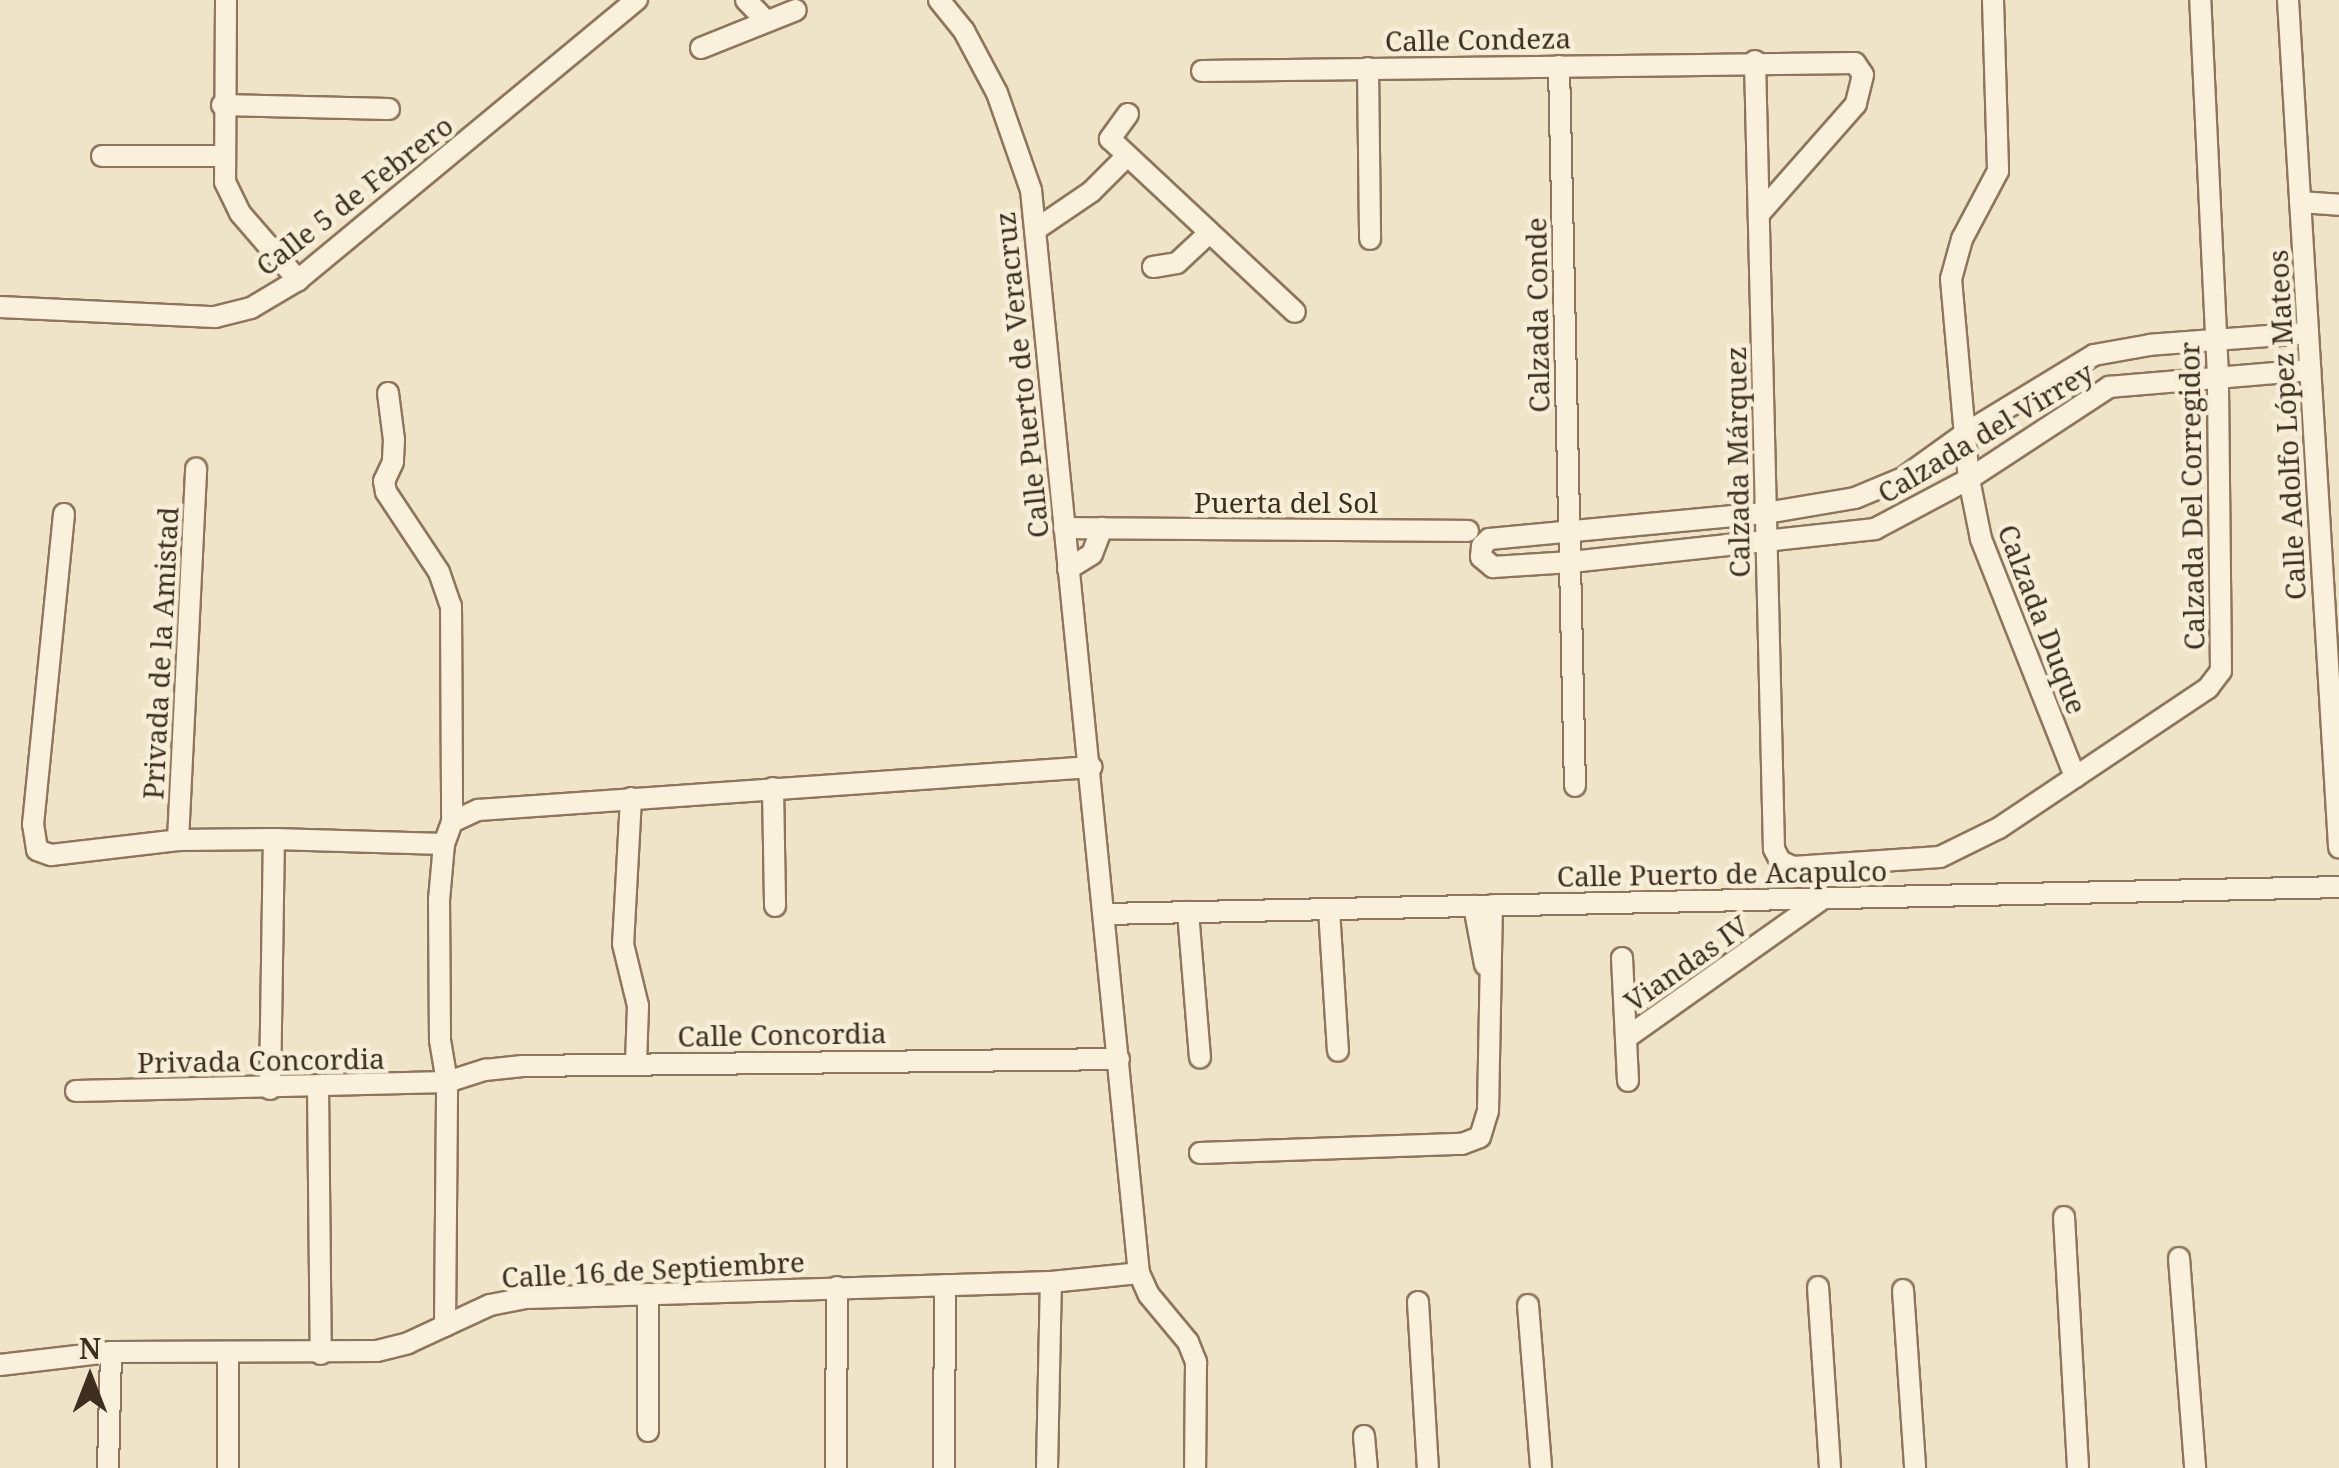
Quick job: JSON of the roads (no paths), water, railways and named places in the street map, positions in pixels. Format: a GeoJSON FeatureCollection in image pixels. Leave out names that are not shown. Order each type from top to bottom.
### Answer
{"type":"FeatureCollection","features":[{"type":"Feature","properties":{"kind":"street"},"geometry":{"type":"LineString","coordinates":[[226,0],[222,156],[230,198],[298,280]]}},
{"type":"Feature","properties":{"kind":"street","name":"Calle 5 de Febrero"},"geometry":{"type":"LineString","coordinates":[[0,307],[228,316],[298,280],[637,0]]}},
{"type":"Feature","properties":{"kind":"street"},"geometry":{"type":"LineString","coordinates":[[746,0],[766,21]]}},
{"type":"Feature","properties":{"kind":"street","name":"Calle Puerto de Veracruz"},"geometry":{"type":"LineString","coordinates":[[939,0],[964,31],[1011,123],[1030,190],[1139,1273],[1150,1295],[1188,1342],[1196,1362],[1196,1468]]}},
{"type":"Feature","properties":{"kind":"street"},"geometry":{"type":"LineString","coordinates":[[1968,479],[1951,280],[1962,239],[1994,186],[2000,160],[1993,0]]}},
{"type":"Feature","properties":{"kind":"street","name":"Calzada Del Corregidor"},"geometry":{"type":"LineString","coordinates":[[1780,860],[1802,867],[1940,856],[1977,842],[2208,688],[2220,671],[2218,376],[2200,0]]}},
{"type":"Feature","properties":{"kind":"street","name":"Calle Adolfo López Mateos"},"geometry":{"type":"LineString","coordinates":[[2288,0],[2339,847]]}},
{"type":"Feature","properties":{"kind":"street"},"geometry":{"type":"LineString","coordinates":[[701,48],[796,10]]}},
{"type":"Feature","properties":{"kind":"street","name":"Calzada Márquez"},"geometry":{"type":"LineString","coordinates":[[1755,60],[1772,841],[1780,860]]}},
{"type":"Feature","properties":{"kind":"street","name":"Calle Condeza"},"geometry":{"type":"LineString","coordinates":[[1202,71],[1847,60],[1864,76],[1856,104],[1759,214]]}},
{"type":"Feature","properties":{"kind":"street","name":"Calzada Conde"},"geometry":{"type":"LineString","coordinates":[[1559,66],[1575,786]]}},
{"type":"Feature","properties":{"kind":"street"},"geometry":{"type":"LineString","coordinates":[[1368,68],[1370,239]]}},
{"type":"Feature","properties":{"kind":"street"},"geometry":{"type":"LineString","coordinates":[[222,105],[389,109]]}},
{"type":"Feature","properties":{"kind":"street"},"geometry":{"type":"LineString","coordinates":[[1128,114],[1110,139],[1207,235],[1294,312]]}},
{"type":"Feature","properties":{"kind":"street"},"geometry":{"type":"LineString","coordinates":[[102,156],[222,156]]}},
{"type":"Feature","properties":{"kind":"street"},"geometry":{"type":"LineString","coordinates":[[1035,230],[1090,192],[1128,156]]}},
{"type":"Feature","properties":{"kind":"street"},"geometry":{"type":"LineString","coordinates":[[2300,202],[2339,204]]}},
{"type":"Feature","properties":{"kind":"street"},"geometry":{"type":"LineString","coordinates":[[1153,267],[1177,263],[1207,235]]}},
{"type":"Feature","properties":{"kind":"street","name":"Calzada del Virrey"},"geometry":{"type":"LineString","coordinates":[[2308,333],[2216,339],[2094,355],[1964,434],[1924,465],[1879,490],[1855,498],[1765,513],[1489,539],[1481,550],[1484,564],[1493,567],[1570,562],[1875,528],[1968,479],[2109,386],[2310,370]]}},
{"type":"Feature","properties":{"kind":"street"},"geometry":{"type":"LineString","coordinates":[[388,392],[394,440],[393,462],[384,482],[386,492],[439,572],[450,606],[452,822],[444,844],[439,990],[447,1082],[445,1326]]}},
{"type":"Feature","properties":{"kind":"street","name":"Privada de la Amistad"},"geometry":{"type":"LineString","coordinates":[[178,840],[196,468]]}},
{"type":"Feature","properties":{"kind":"street","name":"Calzada Duque"},"geometry":{"type":"LineString","coordinates":[[1968,479],[1982,540],[2075,778]]}},
{"type":"Feature","properties":{"kind":"street","name":"Privada de la Amistad"},"geometry":{"type":"LineString","coordinates":[[64,514],[33,842],[37,850],[50,855],[178,840],[444,844]]}},
{"type":"Feature","properties":{"kind":"street","name":"Puerta del Sol"},"geometry":{"type":"LineString","coordinates":[[1064,528],[1468,531]]}},
{"type":"Feature","properties":{"kind":"street"},"geometry":{"type":"LineString","coordinates":[[1068,569],[1092,554],[1102,528]]}},
{"type":"Feature","properties":{"kind":"street"},"geometry":{"type":"LineString","coordinates":[[452,822],[478,810],[1091,767]]}},
{"type":"Feature","properties":{"kind":"street"},"geometry":{"type":"LineString","coordinates":[[773,788],[775,906]]}},
{"type":"Feature","properties":{"kind":"street"},"geometry":{"type":"LineString","coordinates":[[631,798],[623,944],[638,1006],[636,1063]]}},
{"type":"Feature","properties":{"kind":"street"},"geometry":{"type":"LineString","coordinates":[[270,1088],[274,839]]}},
{"type":"Feature","properties":{"kind":"street","name":"Calle Puerto de Acapulco"},"geometry":{"type":"LineString","coordinates":[[1105,914],[2339,887]]}},
{"type":"Feature","properties":{"kind":"street","name":"Viandas IV"},"geometry":{"type":"LineString","coordinates":[[1626,1038],[1824,898]]}},
{"type":"Feature","properties":{"kind":"street"},"geometry":{"type":"LineString","coordinates":[[1200,1153],[1462,1144],[1480,1138],[1488,1121],[1489,976],[1483,906]]}},
{"type":"Feature","properties":{"kind":"street"},"geometry":{"type":"LineString","coordinates":[[1329,909],[1338,1051]]}},
{"type":"Feature","properties":{"kind":"street"},"geometry":{"type":"LineString","coordinates":[[1188,912],[1200,1058]]}},
{"type":"Feature","properties":{"kind":"street"},"geometry":{"type":"LineString","coordinates":[[1622,958],[1628,1081]]}},
{"type":"Feature","properties":{"kind":"street","name":"Calle Concordia"},"geometry":{"type":"LineString","coordinates":[[447,1082],[504,1067],[1119,1058]]}},
{"type":"Feature","properties":{"kind":"street","name":"Privada Concordia"},"geometry":{"type":"LineString","coordinates":[[76,1090],[447,1082]]}},
{"type":"Feature","properties":{"kind":"street"},"geometry":{"type":"LineString","coordinates":[[318,1087],[321,1354]]}},
{"type":"Feature","properties":{"kind":"street"},"geometry":{"type":"LineString","coordinates":[[2064,1216],[2078,1468]]}},
{"type":"Feature","properties":{"kind":"street"},"geometry":{"type":"LineString","coordinates":[[2179,1258],[2195,1468]]}},
{"type":"Feature","properties":{"kind":"street","name":"Calle 16 de Septiembre"},"geometry":{"type":"LineString","coordinates":[[0,1365],[111,1352],[321,1354],[394,1348],[506,1301],[1051,1282],[1139,1273]]}},
{"type":"Feature","properties":{"kind":"street"},"geometry":{"type":"LineString","coordinates":[[1048,1468],[1051,1282]]}},
{"type":"Feature","properties":{"kind":"street"},"geometry":{"type":"LineString","coordinates":[[944,1468],[945,1284]]}},
{"type":"Feature","properties":{"kind":"street"},"geometry":{"type":"LineString","coordinates":[[836,1468],[837,1287]]}},
{"type":"Feature","properties":{"kind":"street"},"geometry":{"type":"LineString","coordinates":[[1818,1287],[1830,1468]]}},
{"type":"Feature","properties":{"kind":"street"},"geometry":{"type":"LineString","coordinates":[[1903,1290],[1916,1468]]}},
{"type":"Feature","properties":{"kind":"street"},"geometry":{"type":"LineString","coordinates":[[648,1294],[648,1431]]}},
{"type":"Feature","properties":{"kind":"street"},"geometry":{"type":"LineString","coordinates":[[1418,1302],[1428,1468]]}},
{"type":"Feature","properties":{"kind":"street"},"geometry":{"type":"LineString","coordinates":[[1528,1305],[1542,1468]]}},
{"type":"Feature","properties":{"kind":"street"},"geometry":{"type":"LineString","coordinates":[[108,1468],[111,1352]]}},
{"type":"Feature","properties":{"kind":"street"},"geometry":{"type":"LineString","coordinates":[[228,1354],[228,1468]]}},
{"type":"Feature","properties":{"kind":"street"},"geometry":{"type":"LineString","coordinates":[[1364,1436],[1366,1468]]}}]}
